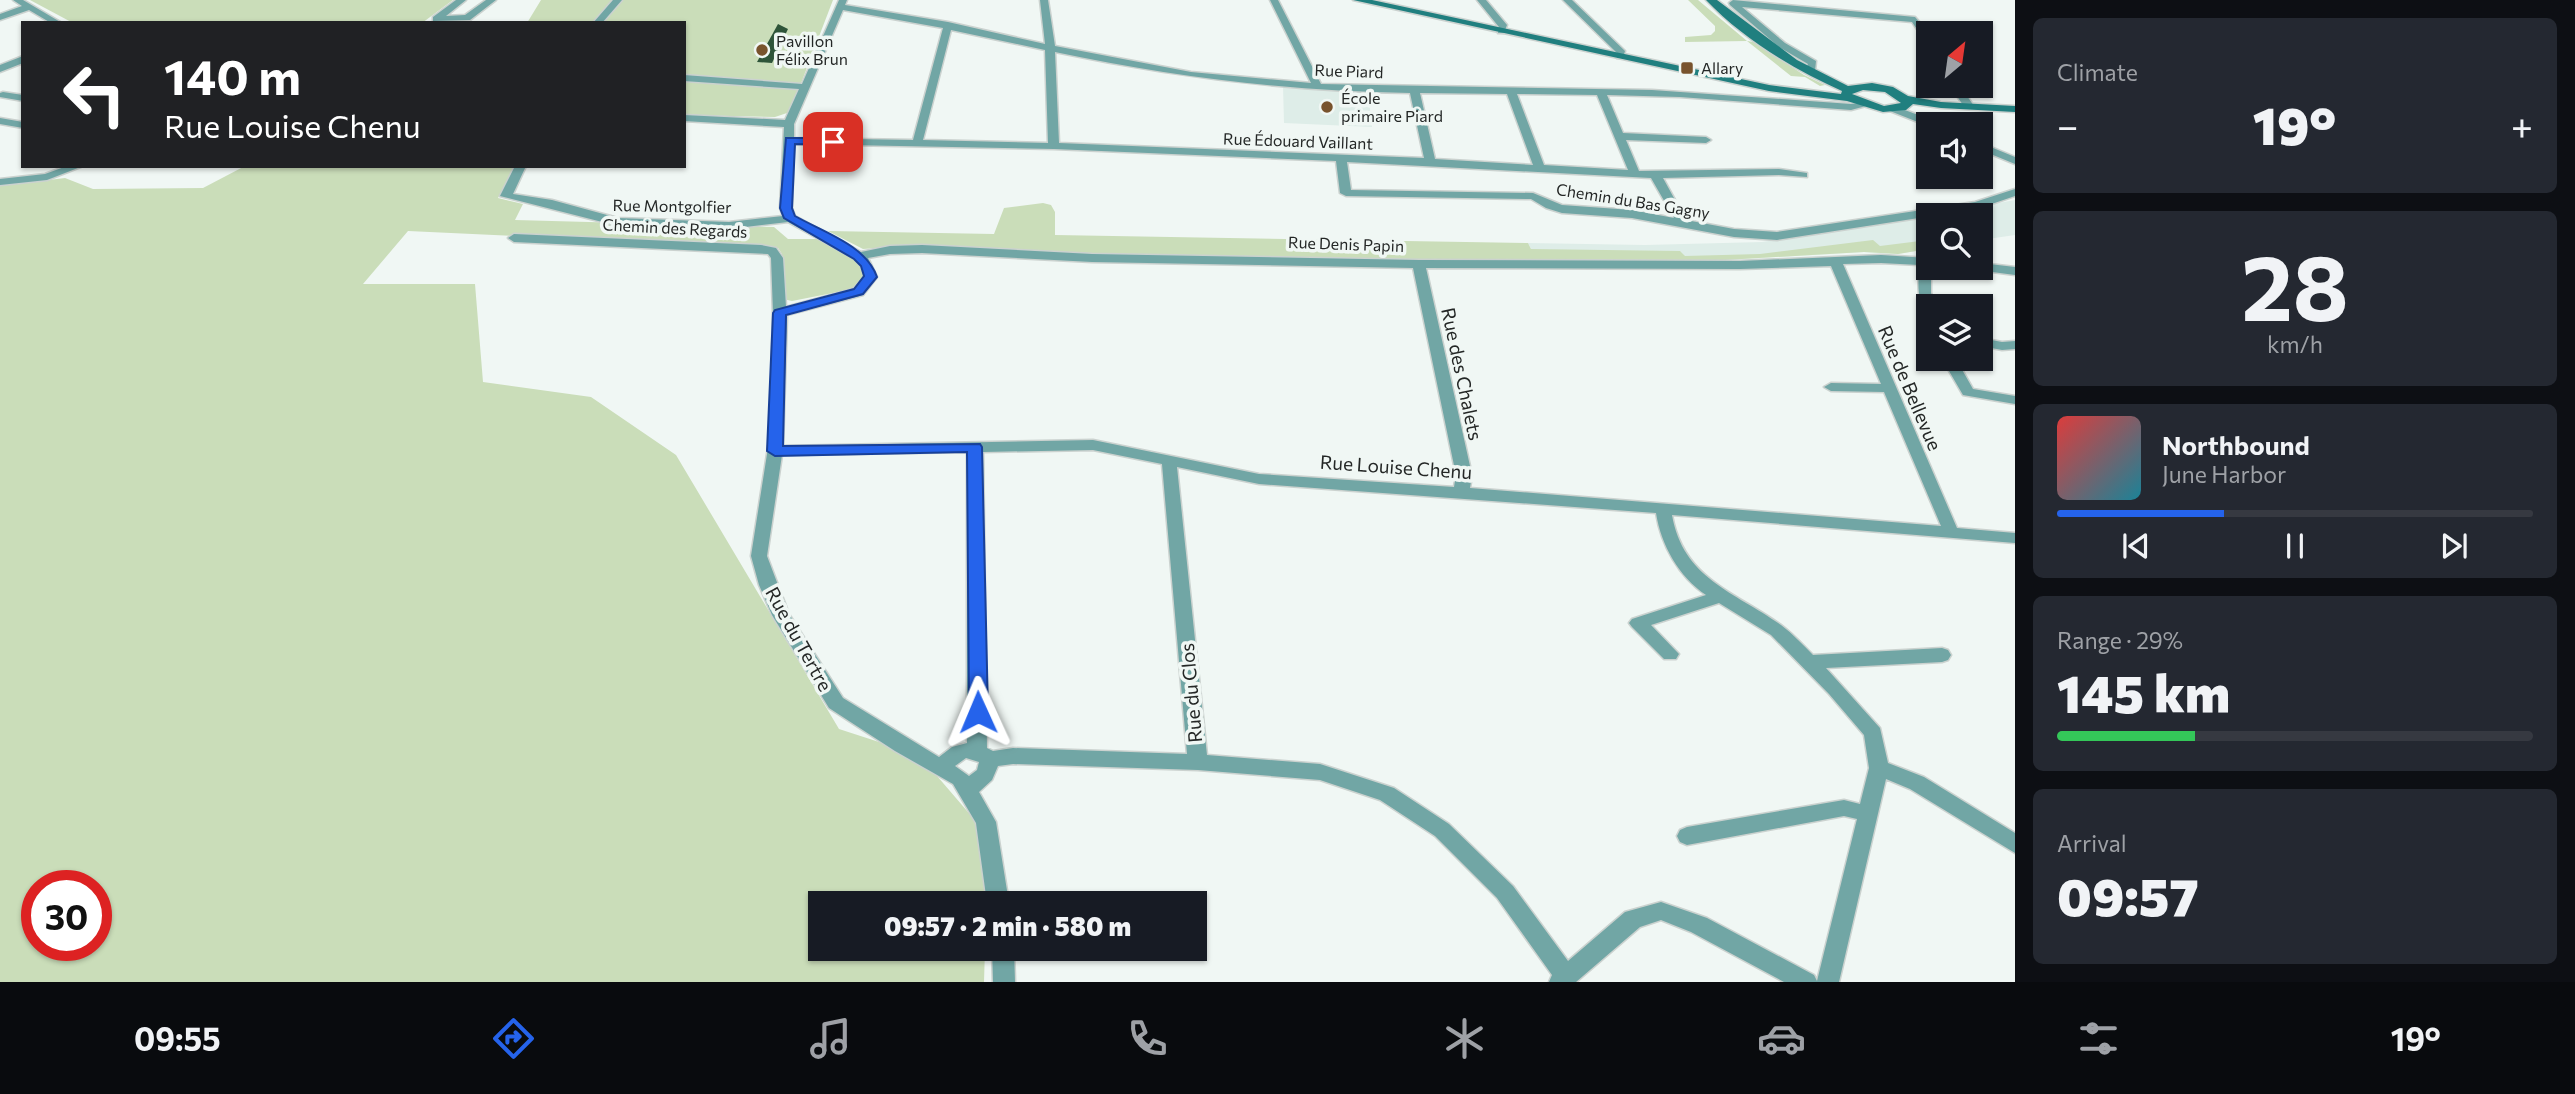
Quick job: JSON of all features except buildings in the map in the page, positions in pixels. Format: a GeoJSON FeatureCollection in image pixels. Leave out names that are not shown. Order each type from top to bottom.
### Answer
{"type":"FeatureCollection","features":[{"type":"Feature","properties":{"kind":"street"},"geometry":{"type":"LineString","coordinates":[[17,0],[54,21]]}},
{"type":"Feature","properties":{"kind":"street"},"geometry":{"type":"LineString","coordinates":[[433,21],[462,0]]}},
{"type":"Feature","properties":{"kind":"street"},"geometry":{"type":"LineString","coordinates":[[433,21],[472,16],[492,0]]}},
{"type":"Feature","properties":{"kind":"street"},"geometry":{"type":"LineString","coordinates":[[599,21],[618,0]]}},
{"type":"Feature","properties":{"kind":"street"},"geometry":{"type":"LineString","coordinates":[[1044,0],[1050,46],[1054,146]]}},
{"type":"Feature","properties":{"kind":"street"},"geometry":{"type":"LineString","coordinates":[[1274,0],[1317,86]]}},
{"type":"Feature","properties":{"kind":"street"},"geometry":{"type":"LineString","coordinates":[[1358,0],[1769,88],[1848,94],[1864,86]]}},
{"type":"Feature","properties":{"kind":"street"},"geometry":{"type":"LineString","coordinates":[[1480,0],[1504,27],[1501,31]]}},
{"type":"Feature","properties":{"kind":"street"},"geometry":{"type":"LineString","coordinates":[[1567,0],[1622,53],[1620,56]]}},
{"type":"Feature","properties":{"kind":"street"},"geometry":{"type":"LineString","coordinates":[[1711,0],[1795,65],[1819,79],[1863,104],[1894,109],[1916,117]]}},
{"type":"Feature","properties":{"kind":"street"},"geometry":{"type":"LineString","coordinates":[[1731,1],[1782,45],[1813,63],[1810,71]]}},
{"type":"Feature","properties":{"kind":"street"},"geometry":{"type":"LineString","coordinates":[[1731,1],[1917,21]]}},
{"type":"Feature","properties":{"kind":"street"},"geometry":{"type":"LineString","coordinates":[[780,313],[858,292],[871,277],[867,265],[859,256],[790,218],[786,208],[789,124],[842,4]]}},
{"type":"Feature","properties":{"kind":"street","name":"Rue Piard"},"geometry":{"type":"LineString","coordinates":[[842,4],[1162,71],[1242,81],[1414,90],[1601,92],[1851,107],[1863,104]]}},
{"type":"Feature","properties":{"kind":"street"},"geometry":{"type":"LineString","coordinates":[[0,16],[29,7]]}},
{"type":"Feature","properties":{"kind":"street"},"geometry":{"type":"LineString","coordinates":[[917,144],[948,25]]}},
{"type":"Feature","properties":{"kind":"street"},"geometry":{"type":"LineString","coordinates":[[0,69],[21,60]]}},
{"type":"Feature","properties":{"kind":"street"},"geometry":{"type":"LineString","coordinates":[[1795,65],[1864,86],[1890,90],[1906,102],[2015,116]]}},
{"type":"Feature","properties":{"kind":"street"},"geometry":{"type":"LineString","coordinates":[[686,78],[807,86]]}},
{"type":"Feature","properties":{"kind":"street"},"geometry":{"type":"LineString","coordinates":[[1414,90],[1430,162]]}},
{"type":"Feature","properties":{"kind":"street"},"geometry":{"type":"LineString","coordinates":[[1511,92],[1540,169]]}},
{"type":"Feature","properties":{"kind":"street"},"geometry":{"type":"LineString","coordinates":[[1601,92],[1635,174]]}},
{"type":"Feature","properties":{"kind":"street"},"geometry":{"type":"LineString","coordinates":[[3,95],[21,98]]}},
{"type":"Feature","properties":{"kind":"street"},"geometry":{"type":"LineString","coordinates":[[1963,98],[1969,106]]}},
{"type":"Feature","properties":{"kind":"street"},"geometry":{"type":"LineString","coordinates":[[1894,109],[1906,102],[2015,109]]}},
{"type":"Feature","properties":{"kind":"street"},"geometry":{"type":"LineString","coordinates":[[686,118],[789,124]]}},
{"type":"Feature","properties":{"kind":"street"},"geometry":{"type":"LineString","coordinates":[[0,121],[21,125]]}},
{"type":"Feature","properties":{"kind":"street"},"geometry":{"type":"LineString","coordinates":[[1619,136],[1706,140]]}},
{"type":"Feature","properties":{"kind":"street","name":"Rue Édouard Vaillant"},"geometry":{"type":"LineString","coordinates":[[790,141],[1054,146],[1430,162],[1655,175],[1779,172],[1803,175]]}},
{"type":"Feature","properties":{"kind":"street"},"geometry":{"type":"LineString","coordinates":[[1993,151],[2015,161]]}},
{"type":"Feature","properties":{"kind":"street","name":"Chemin du Bas Gagny"},"geometry":{"type":"LineString","coordinates":[[1341,159],[1346,193],[1533,196],[1550,206],[1562,209],[1632,214],[1734,233],[1777,236],[1990,202],[2015,192]]}},
{"type":"Feature","properties":{"kind":"street"},"geometry":{"type":"LineString","coordinates":[[0,182],[47,177],[72,168]]}},
{"type":"Feature","properties":{"kind":"street","name":"Rue Montgolfier"},"geometry":{"type":"LineString","coordinates":[[520,168],[506,196],[552,204],[599,219],[618,222],[749,224],[772,223],[790,218]]}},
{"type":"Feature","properties":{"kind":"street"},"geometry":{"type":"LineString","coordinates":[[1655,175],[1680,218],[1679,222]]}},
{"type":"Feature","properties":{"kind":"street","name":"Chemin des Regards"},"geometry":{"type":"LineString","coordinates":[[514,238],[761,248],[772,251],[777,258],[780,313]]}},
{"type":"Feature","properties":{"kind":"street","name":"Rue Denis Papin"},"geometry":{"type":"LineString","coordinates":[[859,256],[890,250],[922,249],[1092,258],[1419,264],[1740,265],[1832,260],[1916,262]]}},
{"type":"Feature","properties":{"kind":"street","name":"Rue de Bellevue"},"geometry":{"type":"LineString","coordinates":[[1832,260],[1837,264],[1951,532]]}},
{"type":"Feature","properties":{"kind":"street","name":"Rue des Chalets"},"geometry":{"type":"LineString","coordinates":[[1419,264],[1464,475],[1461,492]]}},
{"type":"Feature","properties":{"kind":"street"},"geometry":{"type":"LineString","coordinates":[[1993,268],[2015,271]]}},
{"type":"Feature","properties":{"kind":"street","name":"Rue du Tertre"},"geometry":{"type":"LineString","coordinates":[[780,313],[775,451],[759,556],[781,615],[836,703],[902,746],[960,778],[986,822],[996,891]]}},
{"type":"Feature","properties":{"kind":"street"},"geometry":{"type":"LineString","coordinates":[[1993,344],[2015,345]]}},
{"type":"Feature","properties":{"kind":"street"},"geometry":{"type":"LineString","coordinates":[[1956,371],[1969,392],[2015,400]]}},
{"type":"Feature","properties":{"kind":"street"},"geometry":{"type":"LineString","coordinates":[[1831,387],[1888,388]]}},
{"type":"Feature","properties":{"kind":"street","name":"Rue Louise Chenu"},"geometry":{"type":"LineString","coordinates":[[775,451],[1093,445],[1259,479],[1461,492],[2015,538]]}},
{"type":"Feature","properties":{"kind":"street"},"geometry":{"type":"LineString","coordinates":[[967,790],[985,774],[984,754],[979,738],[975,447]]}},
{"type":"Feature","properties":{"kind":"street","name":"Rue du Clos"},"geometry":{"type":"LineString","coordinates":[[941,767],[960,750],[1013,756],[1198,762],[1169,461]]}},
{"type":"Feature","properties":{"kind":"street"},"geometry":{"type":"LineString","coordinates":[[1663,508],[1674,550],[1702,584],[1777,631],[1836,689],[1873,733],[1879,768],[1828,982]]}},
{"type":"Feature","properties":{"kind":"street"},"geometry":{"type":"LineString","coordinates":[[1670,654],[1638,623],[1721,596]]}},
{"type":"Feature","properties":{"kind":"street"},"geometry":{"type":"LineString","coordinates":[[1809,662],[1942,655]]}},
{"type":"Feature","properties":{"kind":"street"},"geometry":{"type":"LineString","coordinates":[[1198,762],[1320,772],[1387,794],[1442,830],[1505,892],[1563,979],[1633,919],[1661,911],[1699,925],[1806,982]]}},
{"type":"Feature","properties":{"kind":"street"},"geometry":{"type":"LineString","coordinates":[[1879,768],[1917,783],[2015,844]]}},
{"type":"Feature","properties":{"kind":"street"},"geometry":{"type":"LineString","coordinates":[[1687,836],[1844,808],[1868,814]]}},
{"type":"Feature","properties":{"kind":"street"},"geometry":{"type":"LineString","coordinates":[[1003,961],[1004,982]]}},
{"type":"Feature","properties":{"kind":"shaded area","name":"École primaire Piard"},"geometry":{"type":"Polygon","coordinates":[[[1283,86],[1368,91],[1372,127],[1284,123],[1283,86]]]}},
{"type":"Feature","properties":{"kind":"shaded area"},"geometry":{"type":"Polygon","coordinates":[[[2015,200],[2015,235],[1993,238],[1993,204],[2015,200]]]}},
{"type":"Feature","properties":{"kind":"shaded area"},"geometry":{"type":"Polygon","coordinates":[[[1916,218],[1916,251],[1898,254],[1864,252],[1725,260],[1536,259],[1528,243],[1645,245],[1762,242],[1916,218]]]}},
{"type":"Feature","properties":{"kind":"green space"},"geometry":{"type":"Polygon","coordinates":[[[30,0],[453,0],[425,21],[69,21],[30,0]]]}},
{"type":"Feature","properties":{"kind":"green space"},"geometry":{"type":"Polygon","coordinates":[[[541,0],[833,0],[790,112],[775,117],[686,115],[686,21],[528,21],[541,0]]]}},
{"type":"Feature","properties":{"kind":"green space"},"geometry":{"type":"Polygon","coordinates":[[[1688,0],[1698,0],[1747,41],[1685,42],[1685,37],[1711,35],[1715,31],[1715,26],[1688,0]]]}},
{"type":"Feature","properties":{"kind":"green space"},"geometry":{"type":"Polygon","coordinates":[[[1747,41],[1754,42],[1804,75],[1825,85],[1820,86],[1805,77],[1791,76],[1747,41]]]}},
{"type":"Feature","properties":{"kind":"green space"},"geometry":{"type":"Polygon","coordinates":[[[241,168],[514,168],[498,198],[523,204],[515,220],[774,227],[788,239],[819,239],[863,265],[865,276],[853,289],[792,301],[783,299],[782,254],[778,248],[408,231],[363,284],[475,284],[483,382],[591,397],[676,455],[839,729],[919,755],[986,833],[985,891],[808,891],[808,961],[985,961],[984,982],[0,982],[0,186],[65,178],[93,189],[203,188],[241,168]]]}},
{"type":"Feature","properties":{"kind":"green space"},"geometry":{"type":"Polygon","coordinates":[[[1043,203],[1051,205],[1055,212],[1055,235],[1528,243],[1531,249],[1680,251],[1685,256],[1760,254],[1873,240],[1880,246],[1916,242],[1916,251],[1898,254],[1864,252],[1725,260],[1420,260],[1093,254],[908,246],[863,249],[828,231],[994,234],[1004,208],[1043,203]]]}},
{"type":"Feature","properties":{"kind":"place","name":"Pavillon Félix Brun"},"geometry":{"type":"Point","coordinates":[762,50]}},
{"type":"Feature","properties":{"kind":"place","name":"Allary"},"geometry":{"type":"Point","coordinates":[1687,68]}},
{"type":"Feature","properties":{"kind":"place","name":"École primaire Piard"},"geometry":{"type":"Point","coordinates":[1327,107]}},
{"type":"Feature","properties":{"kind":"route"},"geometry":{"type":"LineString","coordinates":[[833,142],[790,141],[786,208],[790,218],[859,256],[867,265],[871,277],[858,292],[780,313],[775,451],[975,447],[978,712]]}}]}
